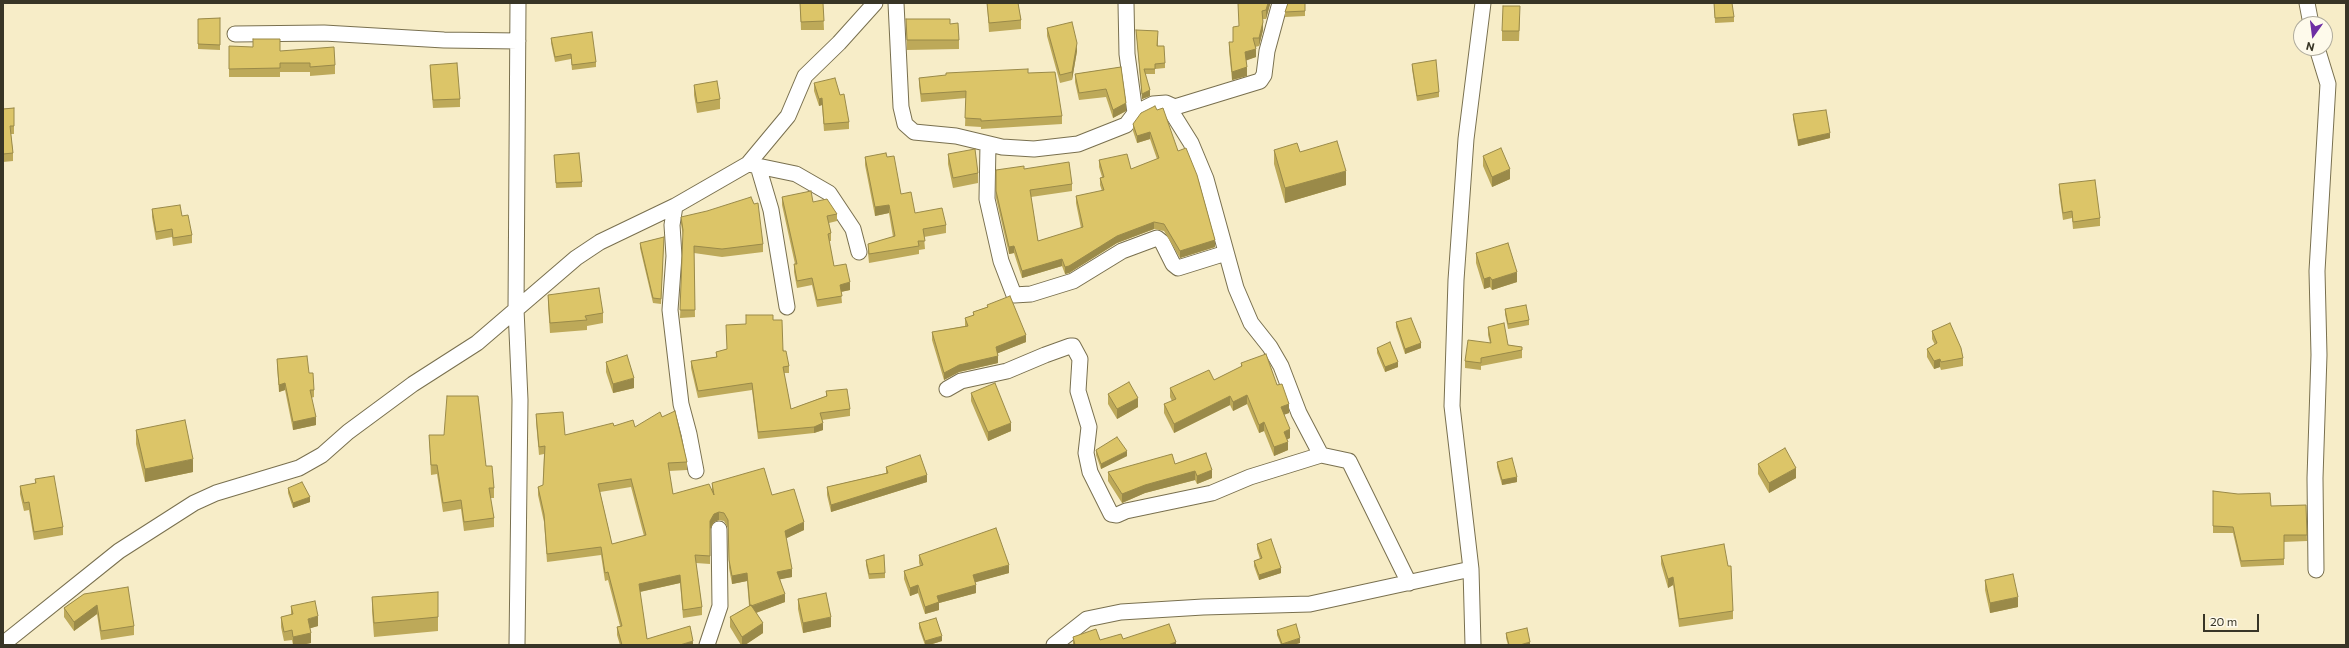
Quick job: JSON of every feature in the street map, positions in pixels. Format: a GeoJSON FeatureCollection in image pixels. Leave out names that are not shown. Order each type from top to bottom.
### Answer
{"type":"FeatureCollection","features":[{"type":"Feature","properties":{"kind":"street"},"geometry":{"type":"LineString","coordinates":[[517,645],[520,400],[516,309],[518,3]]}},
{"type":"Feature","properties":{"kind":"street"},"geometry":{"type":"LineString","coordinates":[[3,644],[119,551],[194,503],[216,493],[299,468],[322,454],[348,432],[413,384],[477,343],[576,258],[600,242],[675,206],[753,165],[788,116],[805,76],[839,43],[875,3]]}},
{"type":"Feature","properties":{"kind":"street"},"geometry":{"type":"LineString","coordinates":[[896,3],[901,107],[905,124],[914,132],[956,136],[988,144],[1034,149],[1078,144],[1126,125],[1135,112],[1153,104],[1166,103],[1175,107],[1260,81],[1264,75],[1267,51],[1280,3]]}},
{"type":"Feature","properties":{"kind":"street"},"geometry":{"type":"LineString","coordinates":[[1126,3],[1127,54],[1135,112]]}},
{"type":"Feature","properties":{"kind":"street"},"geometry":{"type":"LineString","coordinates":[[1473,645],[1471,569],[1452,406],[1456,280],[1466,139],[1483,3]]}},
{"type":"Feature","properties":{"kind":"street"},"geometry":{"type":"LineString","coordinates":[[2307,3],[2309,16]]}},
{"type":"Feature","properties":{"kind":"street"},"geometry":{"type":"LineString","coordinates":[[235,34],[324,34],[444,40],[518,41]]}},
{"type":"Feature","properties":{"kind":"street"},"geometry":{"type":"LineString","coordinates":[[2316,570],[2315,478],[2319,355],[2317,271],[2328,84],[2319,56]]}},
{"type":"Feature","properties":{"kind":"street"},"geometry":{"type":"LineString","coordinates":[[1166,103],[1191,142],[1206,179],[1236,288],[1251,323],[1270,348],[1281,366],[1299,414],[1321,455]]}},
{"type":"Feature","properties":{"kind":"street"},"geometry":{"type":"LineString","coordinates":[[988,144],[987,199],[1001,261],[1014,295],[1031,294],[1073,281],[1122,251],[1157,238],[1162,242],[1173,264],[1178,268],[1226,253]]}},
{"type":"Feature","properties":{"kind":"street"},"geometry":{"type":"LineString","coordinates":[[753,165],[796,174],[829,193],[853,229],[859,252]]}},
{"type":"Feature","properties":{"kind":"street"},"geometry":{"type":"LineString","coordinates":[[753,165],[771,210],[787,307]]}},
{"type":"Feature","properties":{"kind":"street"},"geometry":{"type":"LineString","coordinates":[[675,206],[672,226],[674,256],[670,310],[681,404],[689,434],[696,471]]}},
{"type":"Feature","properties":{"kind":"street"},"geometry":{"type":"LineString","coordinates":[[947,389],[961,381],[1008,371],[1057,350],[1073,346],[1080,359],[1078,391],[1089,427],[1086,453],[1090,472],[1112,514],[1117,515],[1126,511],[1212,493],[1250,477],[1321,455],[1348,461],[1409,583]]}},
{"type":"Feature","properties":{"kind":"street"},"geometry":{"type":"LineString","coordinates":[[707,645],[720,606],[719,529]]}},
{"type":"Feature","properties":{"kind":"street"},"geometry":{"type":"LineString","coordinates":[[1054,645],[1087,619],[1121,612],[1203,607],[1310,604],[1471,569]]}},
{"type":"Feature","properties":{"kind":"building"},"geometry":{"type":"Polygon","coordinates":[[[800,3],[823,3],[824,21],[801,22],[800,3]]]}},
{"type":"Feature","properties":{"kind":"building"},"geometry":{"type":"Polygon","coordinates":[[[987,3],[1018,3],[1021,20],[989,23],[987,3]]]}},
{"type":"Feature","properties":{"kind":"building"},"geometry":{"type":"Polygon","coordinates":[[[1238,3],[1268,3],[1266,10],[1262,11],[1263,22],[1259,38],[1253,38],[1256,49],[1245,52],[1247,67],[1232,72],[1229,42],[1233,42],[1233,27],[1239,26],[1238,3]]]}},
{"type":"Feature","properties":{"kind":"building"},"geometry":{"type":"Polygon","coordinates":[[[1288,3],[1305,3],[1305,11],[1285,12],[1288,3]]]}},
{"type":"Feature","properties":{"kind":"building"},"geometry":{"type":"Polygon","coordinates":[[[1714,3],[1732,3],[1734,17],[1715,18],[1714,3]]]}},
{"type":"Feature","properties":{"kind":"building"},"geometry":{"type":"Polygon","coordinates":[[[1503,6],[1520,6],[1519,31],[1502,31],[1503,6]]]}},
{"type":"Feature","properties":{"kind":"building"},"geometry":{"type":"Polygon","coordinates":[[[220,18],[220,45],[198,44],[198,19],[220,18]]]}},
{"type":"Feature","properties":{"kind":"building"},"geometry":{"type":"Polygon","coordinates":[[[906,19],[950,19],[950,24],[958,23],[959,40],[907,40],[906,19]]]}},
{"type":"Feature","properties":{"kind":"building"},"geometry":{"type":"Polygon","coordinates":[[[1072,22],[1077,43],[1072,72],[1060,75],[1047,28],[1072,22]]]}},
{"type":"Feature","properties":{"kind":"building"},"geometry":{"type":"Polygon","coordinates":[[[1136,30],[1158,31],[1157,46],[1164,46],[1165,63],[1155,64],[1155,69],[1144,69],[1150,90],[1142,94],[1136,30]]]}},
{"type":"Feature","properties":{"kind":"building"},"geometry":{"type":"Polygon","coordinates":[[[592,32],[596,62],[572,65],[571,54],[555,57],[551,38],[592,32]]]}},
{"type":"Feature","properties":{"kind":"building"},"geometry":{"type":"Polygon","coordinates":[[[253,39],[280,39],[280,51],[334,47],[335,65],[310,67],[310,63],[280,63],[280,68],[229,69],[229,46],[253,47],[253,39]]]}},
{"type":"Feature","properties":{"kind":"building"},"geometry":{"type":"Polygon","coordinates":[[[1436,60],[1439,92],[1417,96],[1412,64],[1436,60]]]}},
{"type":"Feature","properties":{"kind":"building"},"geometry":{"type":"Polygon","coordinates":[[[457,63],[460,99],[433,100],[430,65],[457,63]]]}},
{"type":"Feature","properties":{"kind":"building"},"geometry":{"type":"Polygon","coordinates":[[[1121,67],[1126,103],[1113,110],[1106,89],[1079,93],[1075,74],[1121,67]]]}},
{"type":"Feature","properties":{"kind":"building"},"geometry":{"type":"Polygon","coordinates":[[[1028,69],[1028,73],[1055,72],[1062,116],[981,121],[981,119],[965,118],[966,91],[921,94],[919,78],[946,75],[946,73],[1028,69]]]}},
{"type":"Feature","properties":{"kind":"building"},"geometry":{"type":"Polygon","coordinates":[[[835,78],[840,95],[844,94],[849,122],[824,124],[822,98],[819,99],[814,83],[835,78]]]}},
{"type":"Feature","properties":{"kind":"building"},"geometry":{"type":"Polygon","coordinates":[[[717,81],[720,99],[697,103],[694,85],[717,81]]]}},
{"type":"Feature","properties":{"kind":"building"},"geometry":{"type":"Polygon","coordinates":[[[1155,106],[1157,110],[1163,108],[1178,151],[1186,148],[1197,175],[1215,240],[1180,251],[1164,224],[1154,222],[1117,236],[1069,266],[1065,267],[1062,259],[1022,271],[1014,246],[1009,247],[996,191],[996,170],[1024,166],[1024,169],[1069,162],[1072,184],[1030,190],[1038,241],[1083,227],[1076,196],[1104,190],[1100,178],[1104,177],[1099,160],[1127,154],[1131,169],[1159,158],[1150,132],[1137,136],[1133,124],[1141,113],[1155,106]]]}},
{"type":"Feature","properties":{"kind":"building"},"geometry":{"type":"Polygon","coordinates":[[[14,108],[14,126],[10,126],[13,153],[3,154],[3,109],[14,108]]]}},
{"type":"Feature","properties":{"kind":"building"},"geometry":{"type":"Polygon","coordinates":[[[1826,110],[1830,133],[1798,140],[1793,114],[1826,110]]]}},
{"type":"Feature","properties":{"kind":"building"},"geometry":{"type":"Polygon","coordinates":[[[1337,141],[1346,171],[1285,188],[1274,150],[1297,143],[1300,152],[1337,141]]]}},
{"type":"Feature","properties":{"kind":"building"},"geometry":{"type":"Polygon","coordinates":[[[1501,148],[1510,169],[1492,177],[1483,156],[1501,148]]]}},
{"type":"Feature","properties":{"kind":"building"},"geometry":{"type":"Polygon","coordinates":[[[975,149],[978,173],[953,178],[948,154],[975,149]]]}},
{"type":"Feature","properties":{"kind":"building"},"geometry":{"type":"Polygon","coordinates":[[[579,153],[582,182],[556,183],[554,155],[579,153]]]}},
{"type":"Feature","properties":{"kind":"building"},"geometry":{"type":"Polygon","coordinates":[[[886,153],[887,157],[894,156],[901,194],[911,192],[915,213],[942,208],[946,225],[923,229],[925,241],[918,241],[919,246],[869,254],[868,244],[895,236],[889,205],[875,207],[865,157],[886,153]]]}},
{"type":"Feature","properties":{"kind":"building"},"geometry":{"type":"Polygon","coordinates":[[[2095,180],[2100,218],[2073,222],[2072,211],[2063,213],[2059,184],[2095,180]]]}},
{"type":"Feature","properties":{"kind":"building"},"geometry":{"type":"Polygon","coordinates":[[[811,191],[813,202],[827,199],[837,214],[827,216],[831,233],[828,234],[834,266],[846,264],[850,282],[840,285],[842,296],[817,300],[812,278],[797,281],[794,264],[797,264],[782,197],[811,191]]]}},
{"type":"Feature","properties":{"kind":"building"},"geometry":{"type":"Polygon","coordinates":[[[751,197],[754,204],[758,203],[763,244],[722,249],[694,246],[695,310],[680,310],[683,230],[681,217],[707,211],[751,197]]]}},
{"type":"Feature","properties":{"kind":"building"},"geometry":{"type":"Polygon","coordinates":[[[180,205],[182,216],[188,215],[192,235],[173,238],[172,229],[156,232],[152,209],[180,205]]]}},
{"type":"Feature","properties":{"kind":"building"},"geometry":{"type":"Polygon","coordinates":[[[664,237],[661,299],[653,298],[640,243],[664,237]]]}},
{"type":"Feature","properties":{"kind":"building"},"geometry":{"type":"Polygon","coordinates":[[[1508,243],[1517,272],[1492,280],[1490,277],[1484,279],[1476,253],[1508,243]]]}},
{"type":"Feature","properties":{"kind":"building"},"geometry":{"type":"Polygon","coordinates":[[[599,288],[603,313],[585,316],[587,320],[550,323],[548,295],[599,288]]]}},
{"type":"Feature","properties":{"kind":"building"},"geometry":{"type":"Polygon","coordinates":[[[1010,296],[1026,335],[996,347],[998,356],[959,365],[944,373],[932,332],[968,326],[965,318],[974,315],[973,312],[988,307],[987,305],[1010,296]]]}},
{"type":"Feature","properties":{"kind":"building"},"geometry":{"type":"Polygon","coordinates":[[[1526,305],[1529,320],[1508,324],[1505,309],[1526,305]]]}},
{"type":"Feature","properties":{"kind":"building"},"geometry":{"type":"Polygon","coordinates":[[[746,315],[773,315],[773,320],[782,320],[783,351],[786,351],[789,366],[783,367],[791,409],[827,396],[826,391],[847,389],[850,409],[820,413],[823,423],[814,427],[758,432],[752,383],[698,391],[691,361],[717,357],[716,352],[727,349],[726,325],[746,324],[746,315]]]}},
{"type":"Feature","properties":{"kind":"building"},"geometry":{"type":"Polygon","coordinates":[[[1411,318],[1421,343],[1405,349],[1396,322],[1411,318]]]}},
{"type":"Feature","properties":{"kind":"building"},"geometry":{"type":"Polygon","coordinates":[[[1504,323],[1508,345],[1522,347],[1522,350],[1481,358],[1481,363],[1465,361],[1468,340],[1491,343],[1488,327],[1504,323]]]}},
{"type":"Feature","properties":{"kind":"building"},"geometry":{"type":"Polygon","coordinates":[[[1950,323],[1961,348],[1963,358],[1941,362],[1940,359],[1934,361],[1927,349],[1937,343],[1932,331],[1950,323]]]}},
{"type":"Feature","properties":{"kind":"building"},"geometry":{"type":"Polygon","coordinates":[[[1390,342],[1398,362],[1385,367],[1377,348],[1390,342]]]}},
{"type":"Feature","properties":{"kind":"building"},"geometry":{"type":"Polygon","coordinates":[[[1266,354],[1277,385],[1282,384],[1289,404],[1281,407],[1290,429],[1284,432],[1288,442],[1274,447],[1264,422],[1259,425],[1247,395],[1233,402],[1230,396],[1174,424],[1164,404],[1176,399],[1170,388],[1209,370],[1214,380],[1242,366],[1241,363],[1266,354]]]}},
{"type":"Feature","properties":{"kind":"building"},"geometry":{"type":"Polygon","coordinates":[[[627,355],[634,378],[613,384],[606,362],[627,355]]]}},
{"type":"Feature","properties":{"kind":"building"},"geometry":{"type":"Polygon","coordinates":[[[307,356],[309,373],[313,373],[314,390],[310,390],[316,417],[293,422],[285,383],[279,385],[277,359],[307,356]]]}},
{"type":"Feature","properties":{"kind":"building"},"geometry":{"type":"Polygon","coordinates":[[[1129,382],[1138,398],[1117,409],[1108,394],[1129,382]]]}},
{"type":"Feature","properties":{"kind":"building"},"geometry":{"type":"Polygon","coordinates":[[[995,383],[1011,423],[988,432],[971,393],[995,383]]]}},
{"type":"Feature","properties":{"kind":"building"},"geometry":{"type":"Polygon","coordinates":[[[447,396],[478,396],[486,466],[492,466],[494,488],[489,488],[494,518],[464,522],[461,500],[443,503],[437,465],[431,465],[429,435],[444,435],[447,396]]]}},
{"type":"Feature","properties":{"kind":"building"},"geometry":{"type":"Polygon","coordinates":[[[675,411],[687,462],[668,463],[673,494],[709,484],[714,495],[712,483],[764,468],[772,495],[794,489],[804,522],[785,531],[792,569],[777,572],[785,594],[750,606],[747,573],[732,576],[729,560],[728,520],[724,513],[719,512],[714,514],[710,521],[710,556],[695,555],[702,607],[683,610],[680,575],[639,584],[647,639],[690,626],[693,641],[680,645],[622,645],[617,627],[622,626],[608,572],[605,573],[601,547],[547,554],[544,514],[538,487],[543,485],[545,446],[539,447],[536,414],[563,412],[565,435],[613,423],[614,426],[633,420],[635,427],[660,412],[662,417],[675,411]],[[631,479],[598,484],[612,544],[646,535],[631,479]]]}},
{"type":"Feature","properties":{"kind":"building"},"geometry":{"type":"Polygon","coordinates":[[[185,420],[193,459],[145,469],[136,430],[185,420]]]}},
{"type":"Feature","properties":{"kind":"building"},"geometry":{"type":"Polygon","coordinates":[[[1117,437],[1127,451],[1101,464],[1096,450],[1117,437]]]}},
{"type":"Feature","properties":{"kind":"building"},"geometry":{"type":"Polygon","coordinates":[[[1785,448],[1796,468],[1769,483],[1758,464],[1785,448]]]}},
{"type":"Feature","properties":{"kind":"building"},"geometry":{"type":"Polygon","coordinates":[[[1206,453],[1212,470],[1197,476],[1195,471],[1145,485],[1122,494],[1108,472],[1172,454],[1175,464],[1206,453]]]}},
{"type":"Feature","properties":{"kind":"building"},"geometry":{"type":"Polygon","coordinates":[[[920,455],[927,475],[831,505],[827,487],[888,473],[886,467],[920,455]]]}},
{"type":"Feature","properties":{"kind":"building"},"geometry":{"type":"Polygon","coordinates":[[[1512,458],[1517,477],[1502,480],[1497,462],[1512,458]]]}},
{"type":"Feature","properties":{"kind":"building"},"geometry":{"type":"Polygon","coordinates":[[[54,476],[63,527],[34,532],[29,502],[24,503],[20,486],[36,483],[35,479],[54,476]]]}},
{"type":"Feature","properties":{"kind":"building"},"geometry":{"type":"Polygon","coordinates":[[[302,482],[310,497],[293,503],[288,488],[302,482]]]}},
{"type":"Feature","properties":{"kind":"building"},"geometry":{"type":"Polygon","coordinates":[[[2213,491],[2238,494],[2270,493],[2271,506],[2306,505],[2307,535],[2284,535],[2284,559],[2241,561],[2233,527],[2213,526],[2213,491]]]}},
{"type":"Feature","properties":{"kind":"building"},"geometry":{"type":"Polygon","coordinates":[[[996,528],[1009,565],[973,575],[976,585],[937,596],[939,602],[925,607],[918,585],[910,588],[904,571],[923,565],[919,555],[996,528]]]}},
{"type":"Feature","properties":{"kind":"building"},"geometry":{"type":"Polygon","coordinates":[[[1271,539],[1281,568],[1259,575],[1254,561],[1262,558],[1257,544],[1271,539]]]}},
{"type":"Feature","properties":{"kind":"building"},"geometry":{"type":"Polygon","coordinates":[[[1724,544],[1728,566],[1731,566],[1733,611],[1679,619],[1673,577],[1668,579],[1661,556],[1724,544]]]}},
{"type":"Feature","properties":{"kind":"building"},"geometry":{"type":"Polygon","coordinates":[[[884,555],[885,573],[869,574],[866,560],[884,555]]]}},
{"type":"Feature","properties":{"kind":"building"},"geometry":{"type":"Polygon","coordinates":[[[2013,574],[2018,597],[1990,603],[1985,580],[2013,574]]]}},
{"type":"Feature","properties":{"kind":"building"},"geometry":{"type":"Polygon","coordinates":[[[128,587],[134,626],[101,631],[97,605],[74,622],[64,608],[84,594],[128,587]]]}},
{"type":"Feature","properties":{"kind":"building"},"geometry":{"type":"Polygon","coordinates":[[[438,592],[438,617],[374,623],[372,597],[438,592]]]}},
{"type":"Feature","properties":{"kind":"building"},"geometry":{"type":"Polygon","coordinates":[[[826,593],[831,617],[803,623],[798,599],[826,593]]]}},
{"type":"Feature","properties":{"kind":"building"},"geometry":{"type":"Polygon","coordinates":[[[315,601],[318,616],[308,619],[311,633],[293,637],[292,630],[284,632],[281,617],[293,614],[291,606],[315,601]]]}},
{"type":"Feature","properties":{"kind":"building"},"geometry":{"type":"Polygon","coordinates":[[[751,605],[763,623],[742,637],[730,617],[751,605]]]}},
{"type":"Feature","properties":{"kind":"building"},"geometry":{"type":"Polygon","coordinates":[[[936,618],[942,636],[925,641],[919,623],[936,618]]]}},
{"type":"Feature","properties":{"kind":"building"},"geometry":{"type":"Polygon","coordinates":[[[1169,624],[1176,642],[1168,645],[1075,645],[1073,637],[1096,629],[1100,640],[1121,634],[1123,639],[1169,624]]]}},
{"type":"Feature","properties":{"kind":"building"},"geometry":{"type":"Polygon","coordinates":[[[1296,624],[1300,638],[1282,644],[1277,630],[1296,624]]]}},
{"type":"Feature","properties":{"kind":"building"},"geometry":{"type":"Polygon","coordinates":[[[1527,628],[1530,642],[1520,645],[1509,645],[1506,633],[1527,628]]]}}]}
